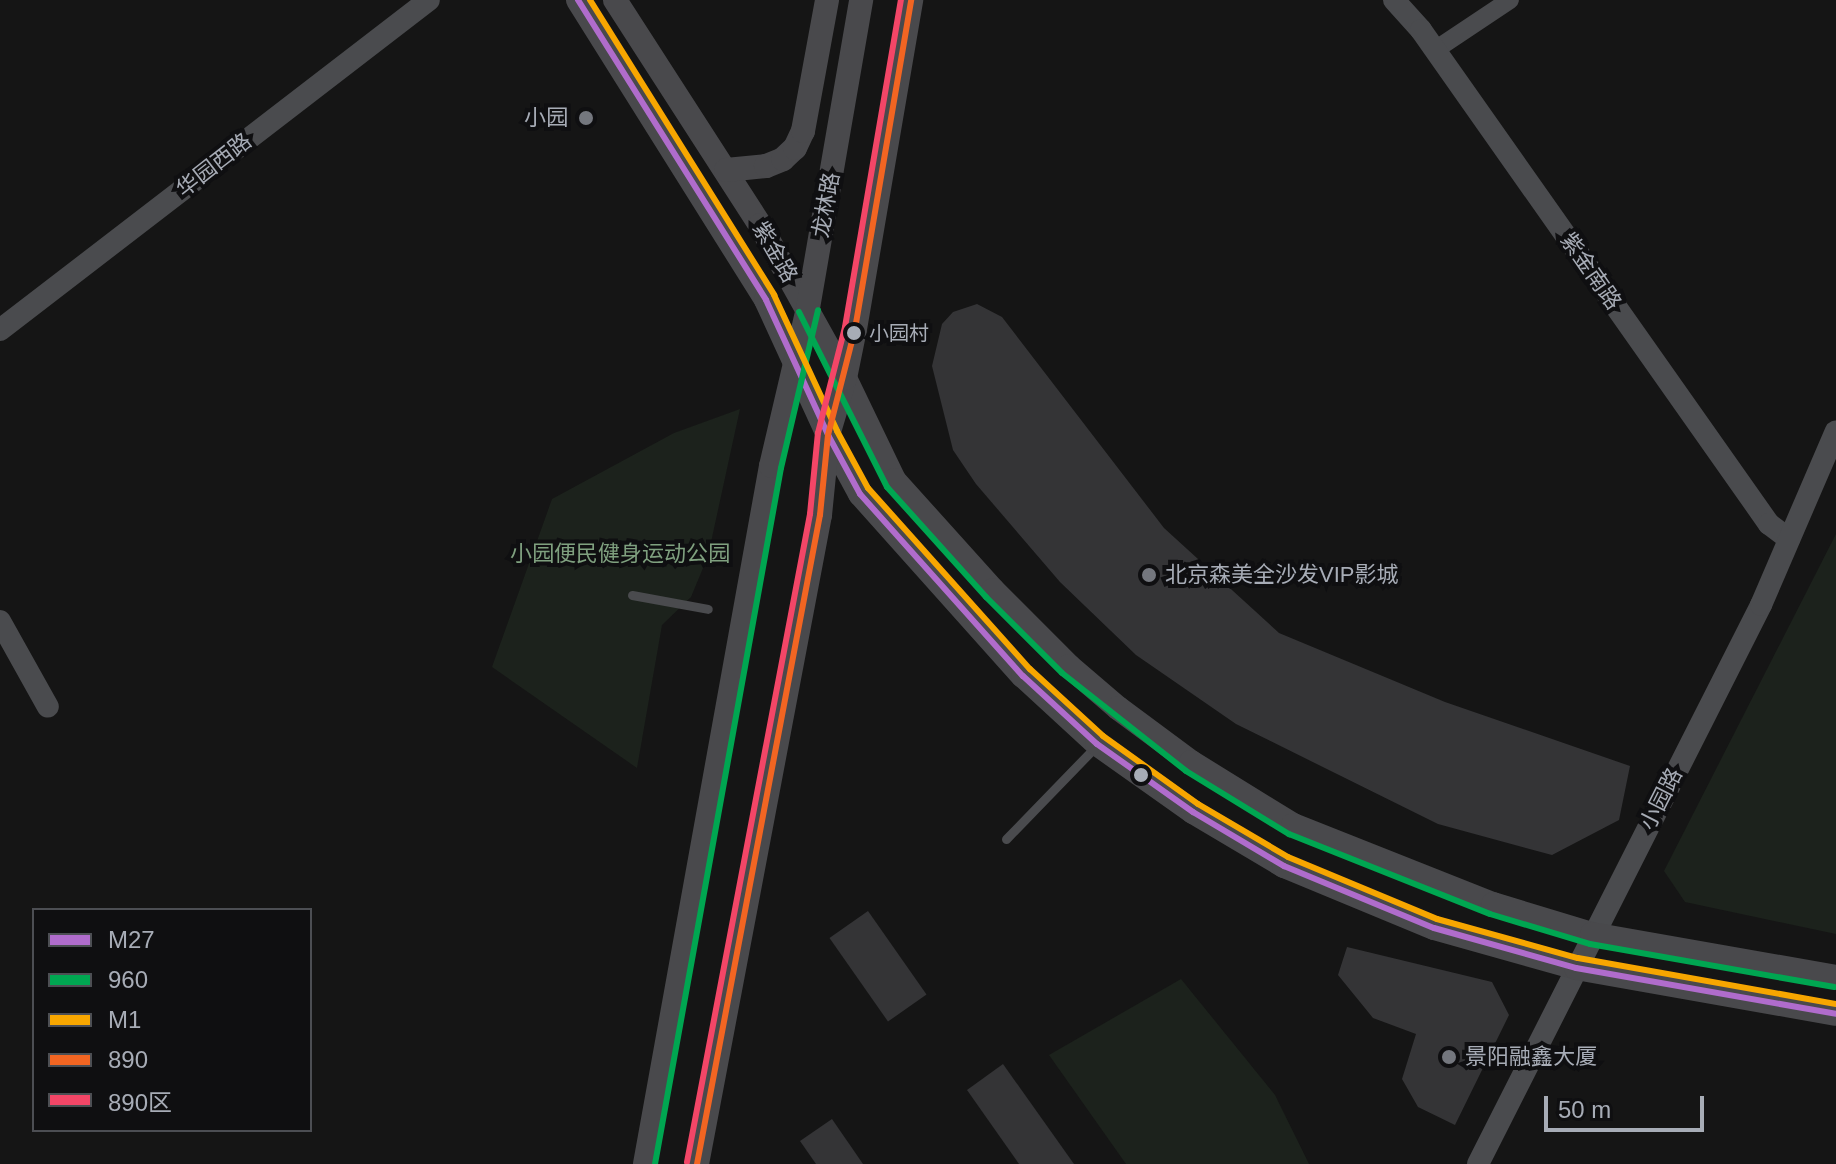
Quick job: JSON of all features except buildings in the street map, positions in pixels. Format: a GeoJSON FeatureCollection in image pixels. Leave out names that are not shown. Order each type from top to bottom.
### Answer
{"type":"FeatureCollection","features":[{"type":"Feature","properties":{"kind":"main road","name":"紫金路"},"geometry":{"type":"LineString","coordinates":[[578,0],[766,300],[828,435],[872,509],[1023,676],[1097,744],[1193,812],[1284,866],[1434,928],[1576,968],[1836,1014]]}},
{"type":"Feature","properties":{"kind":"main road","name":"紫金路"},"geometry":{"type":"LineString","coordinates":[[615,0],[726,170],[808,308],[894,480],[1004,601],[1069,666],[1130,717],[1191,762],[1293,825],[1493,904],[1592,934],[1836,977]]}},
{"type":"Feature","properties":{"kind":"main road"},"geometry":{"type":"LineString","coordinates":[[726,170],[766,166],[783,159],[795,148],[803,131],[827,0]]}},
{"type":"Feature","properties":{"kind":"main road","name":"龙林路"},"geometry":{"type":"LineString","coordinates":[[645,1164],[768,479],[808,308],[861,0]]}},
{"type":"Feature","properties":{"kind":"main road"},"geometry":{"type":"LineString","coordinates":[[697,1164],[820,515],[828,435],[845,378],[911,0]]}},
{"type":"Feature","properties":{"kind":"street","name":"华园西路"},"geometry":{"type":"LineString","coordinates":[[0,330],[429,0]]}},
{"type":"Feature","properties":{"kind":"street","name":"紫金南路"},"geometry":{"type":"LineString","coordinates":[[1394,0],[1435,50],[1769,524],[1789,539]]}},
{"type":"Feature","properties":{"kind":"street"},"geometry":{"type":"LineString","coordinates":[[1435,50],[1510,0]]}},
{"type":"Feature","properties":{"kind":"street","name":"小园路"},"geometry":{"type":"LineString","coordinates":[[1478,1164],[1761,605],[1836,431]]}},
{"type":"Feature","properties":{"kind":"street"},"geometry":{"type":"LineString","coordinates":[[0,621],[48,707]]}},
{"type":"Feature","properties":{"kind":"lane"},"geometry":{"type":"LineString","coordinates":[[632,595],[708,609]]}},
{"type":"Feature","properties":{"kind":"lane"},"geometry":{"type":"LineString","coordinates":[[1006,839],[1097,744]]}},
{"type":"Feature","properties":{"kind":"green space","name":"小园便民健身运动公园"},"geometry":{"type":"Polygon","coordinates":[[[740,409],[708,556],[691,597],[662,625],[637,768],[492,667],[552,499],[674,433],[740,409]]]}},
{"type":"Feature","properties":{"kind":"green space"},"geometry":{"type":"Polygon","coordinates":[[[1836,534],[1836,934],[1685,902],[1664,871],[1836,534]]]}},
{"type":"Feature","properties":{"kind":"green space"},"geometry":{"type":"Polygon","coordinates":[[[1181,979],[1275,1095],[1309,1164],[1126,1164],[1049,1055],[1181,979]]]}},
{"type":"Feature","properties":{"kind":"transit line","name":"M27"},"geometry":{"type":"LineString","coordinates":[[578,0],[766,300],[828,435],[860,494],[1023,676],[1097,744],[1193,812],[1284,866],[1434,928],[1576,968],[1836,1014]]}},
{"type":"Feature","properties":{"kind":"transit line","name":"M1"},"geometry":{"type":"LineString","coordinates":[[590,0],[774,295],[837,431],[868,488],[1030,669],[1103,736],[1198,804],[1288,857],[1437,919],[1578,958],[1836,1004]]}},
{"type":"Feature","properties":{"kind":"transit line","name":"890区"},"geometry":{"type":"LineString","coordinates":[[687,1162],[810,514],[818,433],[845,327],[901,0]]}},
{"type":"Feature","properties":{"kind":"transit line","name":"890"},"geometry":{"type":"LineString","coordinates":[[697,1164],[820,515],[828,435],[855,329],[911,0]]}},
{"type":"Feature","properties":{"kind":"transit line","name":"960"},"geometry":{"type":"LineString","coordinates":[[655,1164],[781,468],[818,310]]}},
{"type":"Feature","properties":{"kind":"transit line","name":"960"},"geometry":{"type":"LineString","coordinates":[[799,312],[887,487],[986,597],[1062,673],[1186,771],[1289,834],[1490,914],[1590,944],[1834,987]]}},
{"type":"Feature","properties":{"kind":"place","name":"小园"},"geometry":{"type":"Point","coordinates":[586,118]}},
{"type":"Feature","properties":{"kind":"place","name":"小园村"},"geometry":{"type":"Point","coordinates":[854,333]}},
{"type":"Feature","properties":{"kind":"place","name":"北京森美全沙发VIP影城"},"geometry":{"type":"Point","coordinates":[1149,575]}},
{"type":"Feature","properties":{"kind":"place","name":"景阳融鑫大厦"},"geometry":{"type":"Point","coordinates":[1449,1057]}}]}
